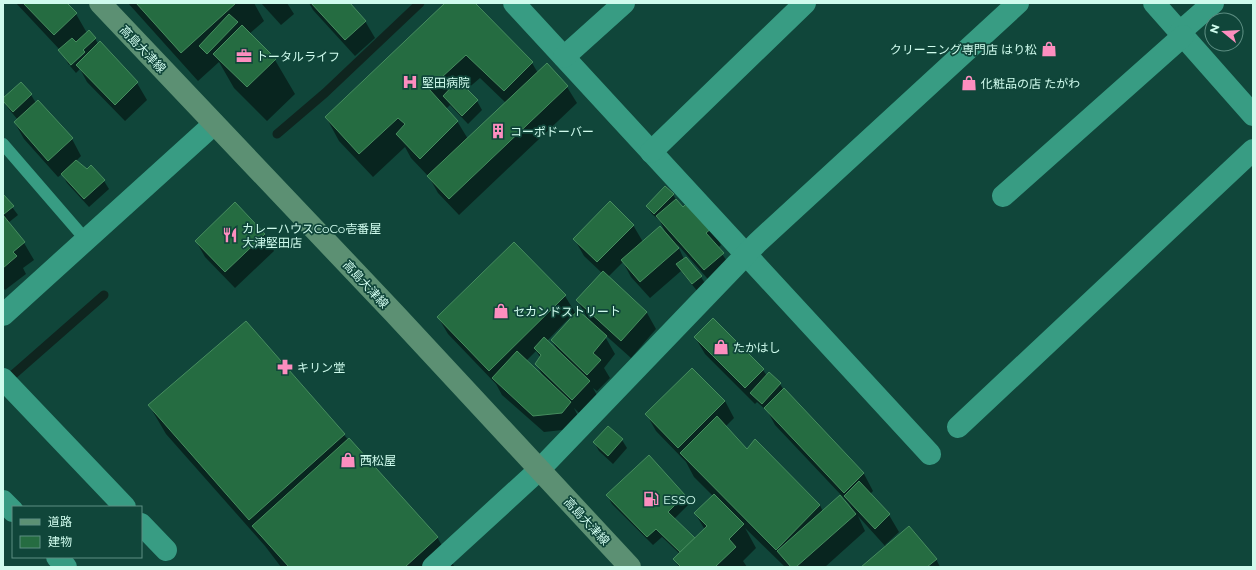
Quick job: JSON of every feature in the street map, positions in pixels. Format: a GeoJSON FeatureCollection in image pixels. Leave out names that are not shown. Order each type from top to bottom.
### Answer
{"type":"FeatureCollection","features":[{"type":"Feature","properties":{"kind":"main road","name":"高島大津線"},"geometry":{"type":"LineString","coordinates":[[100,3],[540,469],[630,567]]}},
{"type":"Feature","properties":{"kind":"street"},"geometry":{"type":"LineString","coordinates":[[514,3],[930,454]]}},
{"type":"Feature","properties":{"kind":"street"},"geometry":{"type":"LineString","coordinates":[[564,57],[624,3]]}},
{"type":"Feature","properties":{"kind":"street"},"geometry":{"type":"LineString","coordinates":[[651,152],[805,3]]}},
{"type":"Feature","properties":{"kind":"street"},"geometry":{"type":"LineString","coordinates":[[433,567],[540,469],[746,255],[1018,3]]}},
{"type":"Feature","properties":{"kind":"street"},"geometry":{"type":"LineString","coordinates":[[1154,3],[1253,115]]}},
{"type":"Feature","properties":{"kind":"street"},"geometry":{"type":"LineString","coordinates":[[1003,196],[1182,34],[1213,3]]}},
{"type":"Feature","properties":{"kind":"street"},"geometry":{"type":"LineString","coordinates":[[3,315],[214,124]]}},
{"type":"Feature","properties":{"kind":"street"},"geometry":{"type":"LineString","coordinates":[[958,427],[1253,150]]}},
{"type":"Feature","properties":{"kind":"street"},"geometry":{"type":"LineString","coordinates":[[10,386],[124,506]]}},
{"type":"Feature","properties":{"kind":"street"},"geometry":{"type":"LineString","coordinates":[[3,501],[12,510]]}},
{"type":"Feature","properties":{"kind":"street"},"geometry":{"type":"LineString","coordinates":[[142,525],[166,550]]}},
{"type":"Feature","properties":{"kind":"street"},"geometry":{"type":"LineString","coordinates":[[57,558],[66,567]]}},
{"type":"Feature","properties":{"kind":"lane"},"geometry":{"type":"LineString","coordinates":[[3,144],[86,240]]}},
{"type":"Feature","properties":{"kind":"building"},"geometry":{"type":"Polygon","coordinates":[[[23,3],[67,3],[77,13],[54,35],[23,3]]]}},
{"type":"Feature","properties":{"kind":"building"},"geometry":{"type":"Polygon","coordinates":[[[136,3],[236,3],[181,53],[136,3]]]}},
{"type":"Feature","properties":{"kind":"building"},"geometry":{"type":"Polygon","coordinates":[[[311,3],[350,3],[366,21],[345,40],[311,3]]]}},
{"type":"Feature","properties":{"kind":"building"},"geometry":{"type":"Polygon","coordinates":[[[445,3],[475,3],[533,62],[504,91],[466,55],[429,89],[458,121],[420,159],[396,134],[405,124],[398,118],[359,154],[325,117],[445,3]]]}},
{"type":"Feature","properties":{"kind":"building"},"geometry":{"type":"Polygon","coordinates":[[[229,14],[238,22],[207,54],[199,46],[229,14]]]}},
{"type":"Feature","properties":{"kind":"building","name":"トータルライフ"},"geometry":{"type":"Polygon","coordinates":[[[242,25],[276,59],[247,87],[213,54],[242,25]]]}},
{"type":"Feature","properties":{"kind":"building"},"geometry":{"type":"Polygon","coordinates":[[[89,30],[96,38],[83,50],[85,52],[71,65],[58,50],[72,38],[76,42],[89,30]]]}},
{"type":"Feature","properties":{"kind":"building"},"geometry":{"type":"Polygon","coordinates":[[[100,41],[138,82],[115,105],[76,65],[100,41]]]}},
{"type":"Feature","properties":{"kind":"building","name":"コーポドーバー"},"geometry":{"type":"Polygon","coordinates":[[[547,63],[568,86],[449,199],[427,176],[547,63]]]}},
{"type":"Feature","properties":{"kind":"building"},"geometry":{"type":"Polygon","coordinates":[[[458,80],[478,100],[462,116],[443,96],[458,80]]]}},
{"type":"Feature","properties":{"kind":"building"},"geometry":{"type":"Polygon","coordinates":[[[21,82],[32,94],[13,112],[3,101],[3,98],[21,82]]]}},
{"type":"Feature","properties":{"kind":"building"},"geometry":{"type":"Polygon","coordinates":[[[38,100],[73,138],[48,161],[14,122],[38,100]]]}},
{"type":"Feature","properties":{"kind":"building"},"geometry":{"type":"Polygon","coordinates":[[[76,160],[87,169],[91,165],[105,180],[84,199],[61,174],[76,160]]]}},
{"type":"Feature","properties":{"kind":"building"},"geometry":{"type":"Polygon","coordinates":[[[665,186],[674,194],[654,214],[646,206],[665,186]]]}},
{"type":"Feature","properties":{"kind":"building"},"geometry":{"type":"Polygon","coordinates":[[[3,194],[14,206],[4,214],[3,214],[3,194]]]}},
{"type":"Feature","properties":{"kind":"building"},"geometry":{"type":"Polygon","coordinates":[[[676,199],[683,207],[690,200],[713,227],[706,233],[724,253],[704,270],[656,216],[676,199]]]}},
{"type":"Feature","properties":{"kind":"building"},"geometry":{"type":"Polygon","coordinates":[[[610,201],[634,225],[597,262],[573,239],[610,201]]]}},
{"type":"Feature","properties":{"kind":"building"},"geometry":{"type":"Polygon","coordinates":[[[235,202],[265,234],[225,272],[195,241],[235,202]]]}},
{"type":"Feature","properties":{"kind":"building"},"geometry":{"type":"Polygon","coordinates":[[[3,215],[25,242],[13,252],[17,256],[3,268],[3,215]]]}},
{"type":"Feature","properties":{"kind":"building"},"geometry":{"type":"Polygon","coordinates":[[[660,226],[679,248],[640,282],[621,260],[660,226]]]}},
{"type":"Feature","properties":{"kind":"building"},"geometry":{"type":"Polygon","coordinates":[[[514,242],[566,295],[489,371],[437,317],[514,242]]]}},
{"type":"Feature","properties":{"kind":"building"},"geometry":{"type":"Polygon","coordinates":[[[686,257],[702,276],[692,284],[676,264],[686,257]]]}},
{"type":"Feature","properties":{"kind":"building"},"geometry":{"type":"Polygon","coordinates":[[[603,271],[647,312],[621,341],[576,300],[603,271]]]}},
{"type":"Feature","properties":{"kind":"building"},"geometry":{"type":"Polygon","coordinates":[[[578,310],[607,336],[593,353],[601,360],[587,375],[551,340],[578,310]]]}},
{"type":"Feature","properties":{"kind":"building"},"geometry":{"type":"Polygon","coordinates":[[[713,318],[764,369],[745,388],[694,337],[713,318]]]}},
{"type":"Feature","properties":{"kind":"building"},"geometry":{"type":"Polygon","coordinates":[[[246,321],[345,434],[249,520],[148,405],[246,321]]]}},
{"type":"Feature","properties":{"kind":"building"},"geometry":{"type":"Polygon","coordinates":[[[544,337],[590,381],[572,400],[535,364],[541,355],[534,348],[544,337]]]}},
{"type":"Feature","properties":{"kind":"building"},"geometry":{"type":"Polygon","coordinates":[[[517,351],[571,402],[562,413],[533,416],[492,378],[517,351]]]}},
{"type":"Feature","properties":{"kind":"building"},"geometry":{"type":"Polygon","coordinates":[[[692,368],[725,401],[678,448],[645,414],[692,368]]]}},
{"type":"Feature","properties":{"kind":"building"},"geometry":{"type":"Polygon","coordinates":[[[769,372],[781,383],[762,404],[750,393],[769,372]]]}},
{"type":"Feature","properties":{"kind":"building"},"geometry":{"type":"Polygon","coordinates":[[[784,388],[864,473],[844,493],[764,408],[784,388]]]}},
{"type":"Feature","properties":{"kind":"building"},"geometry":{"type":"Polygon","coordinates":[[[717,416],[747,449],[755,439],[820,505],[776,550],[680,453],[717,416]]]}},
{"type":"Feature","properties":{"kind":"building"},"geometry":{"type":"Polygon","coordinates":[[[608,426],[623,439],[608,456],[593,442],[608,426]]]}},
{"type":"Feature","properties":{"kind":"building"},"geometry":{"type":"Polygon","coordinates":[[[349,438],[438,537],[405,567],[289,567],[252,526],[349,438]]]}},
{"type":"Feature","properties":{"kind":"building"},"geometry":{"type":"Polygon","coordinates":[[[649,455],[685,495],[668,512],[695,538],[680,552],[656,529],[647,537],[606,495],[649,455]]]}},
{"type":"Feature","properties":{"kind":"building"},"geometry":{"type":"Polygon","coordinates":[[[859,481],[890,514],[875,529],[844,496],[859,481]]]}},
{"type":"Feature","properties":{"kind":"building"},"geometry":{"type":"Polygon","coordinates":[[[714,494],[744,524],[729,539],[736,547],[715,567],[681,567],[673,559],[707,526],[694,513],[714,494]]]}},
{"type":"Feature","properties":{"kind":"building"},"geometry":{"type":"Polygon","coordinates":[[[840,495],[856,514],[796,567],[791,567],[777,551],[840,495]]]}},
{"type":"Feature","properties":{"kind":"building"},"geometry":{"type":"Polygon","coordinates":[[[909,526],[937,559],[927,567],[861,567],[909,526]]]}},
{"type":"Feature","properties":{"kind":"waterway"},"geometry":{"type":"LineString","coordinates":[[277,134],[325,93],[420,3]]}},
{"type":"Feature","properties":{"kind":"waterway"},"geometry":{"type":"LineString","coordinates":[[6,381],[104,295]]}},
{"type":"Feature","properties":{"kind":"place","name":"クリーニング専門店 はり松"},"geometry":{"type":"Point","coordinates":[1049,49]}},
{"type":"Feature","properties":{"kind":"place","name":"トータルライフ"},"geometry":{"type":"Point","coordinates":[244,56]}},
{"type":"Feature","properties":{"kind":"place","name":"堅田病院"},"geometry":{"type":"Point","coordinates":[410,82]}},
{"type":"Feature","properties":{"kind":"place","name":"化粧品の店 たがわ"},"geometry":{"type":"Point","coordinates":[969,83]}},
{"type":"Feature","properties":{"kind":"place","name":"コーポドーバー"},"geometry":{"type":"Point","coordinates":[498,131]}},
{"type":"Feature","properties":{"kind":"place","name":"カレーハウスCoCo壱番屋 大津堅田店"},"geometry":{"type":"Point","coordinates":[230,235]}},
{"type":"Feature","properties":{"kind":"place","name":"セカンドストリート"},"geometry":{"type":"Point","coordinates":[501,311]}},
{"type":"Feature","properties":{"kind":"place","name":"たかはし"},"geometry":{"type":"Point","coordinates":[721,347]}},
{"type":"Feature","properties":{"kind":"place","name":"キリン堂"},"geometry":{"type":"Point","coordinates":[285,367]}},
{"type":"Feature","properties":{"kind":"place","name":"西松屋"},"geometry":{"type":"Point","coordinates":[348,460]}},
{"type":"Feature","properties":{"kind":"place","name":"ESSO"},"geometry":{"type":"Point","coordinates":[651,499]}}]}
